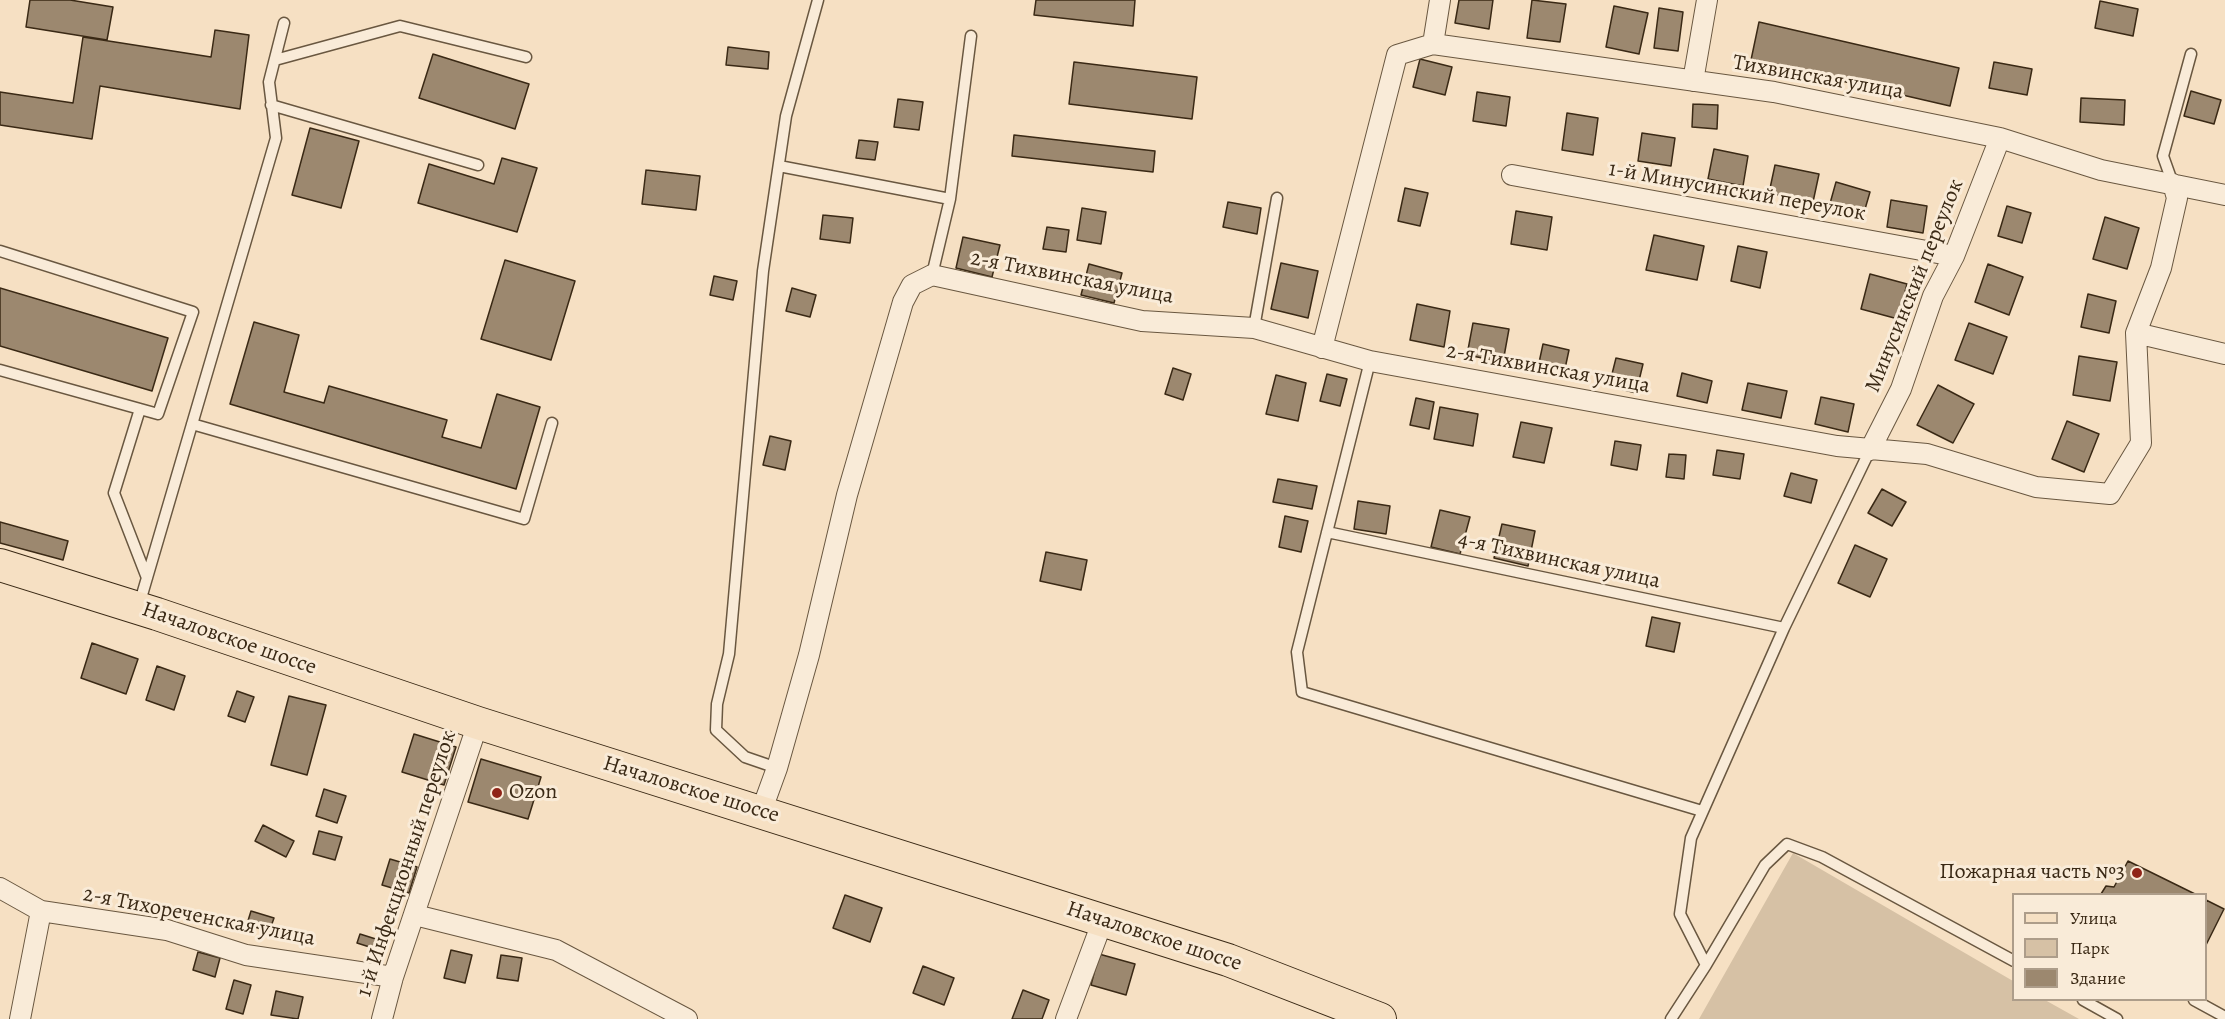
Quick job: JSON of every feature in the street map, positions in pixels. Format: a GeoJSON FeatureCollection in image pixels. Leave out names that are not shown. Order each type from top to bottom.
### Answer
{"type":"FeatureCollection","features":[{"type":"Feature","properties":{"kind":"main road","name":"Началовское шоссе"},"geometry":{"type":"LineString","coordinates":[[0,564],[138,608],[478,723],[1228,960],[1380,1019]]}},
{"type":"Feature","properties":{"kind":"street"},"geometry":{"type":"LineString","coordinates":[[1433,44],[1440,0]]}},
{"type":"Feature","properties":{"kind":"street"},"geometry":{"type":"LineString","coordinates":[[1693,81],[1707,0]]}},
{"type":"Feature","properties":{"kind":"street","name":"Тихвинская улица"},"geometry":{"type":"LineString","coordinates":[[1322,348],[1398,55],[1433,44],[1774,92],[2000,138],[2101,170],[2225,195]]}},
{"type":"Feature","properties":{"kind":"street","name":"Минусинский переулок"},"geometry":{"type":"LineString","coordinates":[[1870,450],[1901,388],[1933,296],[1954,255],[2000,138]]}},
{"type":"Feature","properties":{"kind":"street","name":"1-й Минусинский переулок"},"geometry":{"type":"LineString","coordinates":[[1512,175],[1954,255]]}},
{"type":"Feature","properties":{"kind":"street"},"geometry":{"type":"LineString","coordinates":[[2173,184],[2177,198],[2161,268],[2136,333],[2225,354]]}},
{"type":"Feature","properties":{"kind":"street"},"geometry":{"type":"LineString","coordinates":[[761,812],[777,768],[809,655],[847,495],[903,302],[912,285],[932,275]]}},
{"type":"Feature","properties":{"kind":"street","name":"2-я Тихвинская улица"},"geometry":{"type":"LineString","coordinates":[[932,275],[1142,321],[1254,328],[1370,361],[1837,446],[1928,454],[2036,488],[2110,494],[2141,443],[2136,333]]}},
{"type":"Feature","properties":{"kind":"street","name":"1-й Инфекционный переулок"},"geometry":{"type":"LineString","coordinates":[[382,1019],[393,977],[478,723]]}},
{"type":"Feature","properties":{"kind":"street","name":"2-я Тихореченская улица"},"geometry":{"type":"LineString","coordinates":[[0,888],[41,911],[167,930],[246,955],[393,977]]}},
{"type":"Feature","properties":{"kind":"street"},"geometry":{"type":"LineString","coordinates":[[20,1019],[41,911]]}},
{"type":"Feature","properties":{"kind":"street"},"geometry":{"type":"LineString","coordinates":[[415,915],[556,950],[687,1019]]}},
{"type":"Feature","properties":{"kind":"street"},"geometry":{"type":"LineString","coordinates":[[1066,1019],[1102,920]]}},
{"type":"Feature","properties":{"kind":"lane"},"geometry":{"type":"LineString","coordinates":[[777,768],[745,757],[716,730],[717,704],[729,654],[763,271],[778,165],[786,116],[818,0]]}},
{"type":"Feature","properties":{"kind":"lane"},"geometry":{"type":"LineString","coordinates":[[138,608],[276,138],[268,82],[284,23]]}},
{"type":"Feature","properties":{"kind":"lane"},"geometry":{"type":"LineString","coordinates":[[274,60],[400,26],[526,57]]}},
{"type":"Feature","properties":{"kind":"lane"},"geometry":{"type":"LineString","coordinates":[[932,275],[950,199],[971,36]]}},
{"type":"Feature","properties":{"kind":"lane"},"geometry":{"type":"LineString","coordinates":[[2173,184],[2163,156],[2192,54]]}},
{"type":"Feature","properties":{"kind":"lane"},"geometry":{"type":"LineString","coordinates":[[272,105],[478,165]]}},
{"type":"Feature","properties":{"kind":"lane"},"geometry":{"type":"LineString","coordinates":[[778,165],[950,199]]}},
{"type":"Feature","properties":{"kind":"lane"},"geometry":{"type":"LineString","coordinates":[[1254,328],[1277,198]]}},
{"type":"Feature","properties":{"kind":"lane"},"geometry":{"type":"LineString","coordinates":[[0,251],[193,312],[158,414],[0,369]]}},
{"type":"Feature","properties":{"kind":"lane"},"geometry":{"type":"LineString","coordinates":[[1370,361],[1297,652],[1302,692],[1702,812]]}},
{"type":"Feature","properties":{"kind":"lane"},"geometry":{"type":"LineString","coordinates":[[140,409],[114,494],[147,578]]}},
{"type":"Feature","properties":{"kind":"lane"},"geometry":{"type":"LineString","coordinates":[[192,424],[524,519],[552,423]]}},
{"type":"Feature","properties":{"kind":"lane"},"geometry":{"type":"LineString","coordinates":[[1707,964],[1680,914],[1690,838],[1784,628],[1870,450]]}},
{"type":"Feature","properties":{"kind":"lane","name":"4-я Тихвинская улица"},"geometry":{"type":"LineString","coordinates":[[1327,532],[1784,628]]}},
{"type":"Feature","properties":{"kind":"lane"},"geometry":{"type":"LineString","coordinates":[[1671,1019],[1707,964],[1765,865],[1787,844],[1822,857],[2012,960]]}},
{"type":"Feature","properties":{"kind":"lane"},"geometry":{"type":"LineString","coordinates":[[2086,1001],[2117,1019]]}},
{"type":"Feature","properties":{"kind":"lane"},"geometry":{"type":"LineString","coordinates":[[2197,1001],[2225,1017]]}},
{"type":"Feature","properties":{"kind":"green space"},"geometry":{"type":"Polygon","coordinates":[[[1793,853],[2012,980],[2012,1001],[2047,1001],[2079,1019],[1699,1019],[1793,853]]]}},
{"type":"Feature","properties":{"kind":"building"},"geometry":{"type":"Polygon","coordinates":[[[30,0],[70,0],[113,7],[107,40],[26,27],[30,0]]]}},
{"type":"Feature","properties":{"kind":"building"},"geometry":{"type":"Polygon","coordinates":[[[1036,0],[1135,0],[1133,26],[1034,15],[1036,0]]]}},
{"type":"Feature","properties":{"kind":"building"},"geometry":{"type":"Polygon","coordinates":[[[1459,0],[1493,0],[1489,29],[1455,23],[1459,0]]]}},
{"type":"Feature","properties":{"kind":"building"},"geometry":{"type":"Polygon","coordinates":[[[1532,0],[1566,4],[1560,42],[1527,38],[1532,0]]]}},
{"type":"Feature","properties":{"kind":"building"},"geometry":{"type":"Polygon","coordinates":[[[2100,1],[2138,9],[2133,36],[2095,28],[2100,1]]]}},
{"type":"Feature","properties":{"kind":"building"},"geometry":{"type":"Polygon","coordinates":[[[1614,6],[1648,13],[1639,54],[1606,47],[1614,6]]]}},
{"type":"Feature","properties":{"kind":"building"},"geometry":{"type":"Polygon","coordinates":[[[1659,8],[1683,12],[1678,51],[1654,48],[1659,8]]]}},
{"type":"Feature","properties":{"kind":"building"},"geometry":{"type":"Polygon","coordinates":[[[1759,22],[1959,68],[1950,106],[1751,60],[1759,22]]]}},
{"type":"Feature","properties":{"kind":"building"},"geometry":{"type":"Polygon","coordinates":[[[215,30],[249,35],[240,109],[100,86],[92,139],[0,125],[0,92],[73,103],[83,37],[211,57],[215,30]]]}},
{"type":"Feature","properties":{"kind":"building"},"geometry":{"type":"Polygon","coordinates":[[[728,47],[769,52],[768,69],[726,65],[728,47]]]}},
{"type":"Feature","properties":{"kind":"building"},"geometry":{"type":"Polygon","coordinates":[[[433,54],[529,84],[515,129],[419,98],[433,54]]]}},
{"type":"Feature","properties":{"kind":"building"},"geometry":{"type":"Polygon","coordinates":[[[1420,59],[1452,67],[1445,95],[1413,87],[1420,59]]]}},
{"type":"Feature","properties":{"kind":"building"},"geometry":{"type":"Polygon","coordinates":[[[1074,62],[1197,77],[1192,119],[1069,104],[1074,62]]]}},
{"type":"Feature","properties":{"kind":"building"},"geometry":{"type":"Polygon","coordinates":[[[1994,62],[2032,69],[2027,95],[1989,88],[1994,62]]]}},
{"type":"Feature","properties":{"kind":"building"},"geometry":{"type":"Polygon","coordinates":[[[2191,91],[2221,100],[2214,124],[2184,116],[2191,91]]]}},
{"type":"Feature","properties":{"kind":"building"},"geometry":{"type":"Polygon","coordinates":[[[1477,92],[1510,97],[1506,126],[1473,121],[1477,92]]]}},
{"type":"Feature","properties":{"kind":"building"},"geometry":{"type":"Polygon","coordinates":[[[2081,98],[2125,100],[2124,125],[2080,122],[2081,98]]]}},
{"type":"Feature","properties":{"kind":"building"},"geometry":{"type":"Polygon","coordinates":[[[898,99],[923,102],[919,130],[894,127],[898,99]]]}},
{"type":"Feature","properties":{"kind":"building"},"geometry":{"type":"Polygon","coordinates":[[[1693,104],[1718,105],[1717,129],[1692,127],[1693,104]]]}},
{"type":"Feature","properties":{"kind":"building"},"geometry":{"type":"Polygon","coordinates":[[[1567,113],[1598,118],[1593,155],[1562,150],[1567,113]]]}},
{"type":"Feature","properties":{"kind":"building"},"geometry":{"type":"Polygon","coordinates":[[[310,128],[359,141],[341,208],[292,195],[310,128]]]}},
{"type":"Feature","properties":{"kind":"building"},"geometry":{"type":"Polygon","coordinates":[[[1642,133],[1675,138],[1671,166],[1638,161],[1642,133]]]}},
{"type":"Feature","properties":{"kind":"building"},"geometry":{"type":"Polygon","coordinates":[[[1014,135],[1155,151],[1153,172],[1012,156],[1014,135]]]}},
{"type":"Feature","properties":{"kind":"building"},"geometry":{"type":"Polygon","coordinates":[[[859,140],[878,142],[875,160],[856,158],[859,140]]]}},
{"type":"Feature","properties":{"kind":"building"},"geometry":{"type":"Polygon","coordinates":[[[1714,149],[1748,156],[1743,186],[1708,179],[1714,149]]]}},
{"type":"Feature","properties":{"kind":"building"},"geometry":{"type":"Polygon","coordinates":[[[502,158],[537,168],[517,232],[418,203],[429,164],[494,184],[502,158]]]}},
{"type":"Feature","properties":{"kind":"building"},"geometry":{"type":"Polygon","coordinates":[[[1775,165],[1819,174],[1813,202],[1769,193],[1775,165]]]}},
{"type":"Feature","properties":{"kind":"building"},"geometry":{"type":"Polygon","coordinates":[[[646,170],[700,176],[696,210],[642,204],[646,170]]]}},
{"type":"Feature","properties":{"kind":"building"},"geometry":{"type":"Polygon","coordinates":[[[1836,182],[1870,192],[1863,216],[1829,207],[1836,182]]]}},
{"type":"Feature","properties":{"kind":"building"},"geometry":{"type":"Polygon","coordinates":[[[1405,188],[1428,193],[1420,226],[1398,221],[1405,188]]]}},
{"type":"Feature","properties":{"kind":"building"},"geometry":{"type":"Polygon","coordinates":[[[1891,200],[1927,206],[1923,233],[1887,227],[1891,200]]]}},
{"type":"Feature","properties":{"kind":"building"},"geometry":{"type":"Polygon","coordinates":[[[1228,202],[1261,208],[1257,234],[1223,227],[1228,202]]]}},
{"type":"Feature","properties":{"kind":"building"},"geometry":{"type":"Polygon","coordinates":[[[2007,206],[2031,213],[2022,243],[1998,236],[2007,206]]]}},
{"type":"Feature","properties":{"kind":"building"},"geometry":{"type":"Polygon","coordinates":[[[1082,208],[1106,212],[1101,244],[1077,240],[1082,208]]]}},
{"type":"Feature","properties":{"kind":"building"},"geometry":{"type":"Polygon","coordinates":[[[1516,211],[1552,217],[1547,250],[1511,244],[1516,211]]]}},
{"type":"Feature","properties":{"kind":"building"},"geometry":{"type":"Polygon","coordinates":[[[823,215],[853,218],[850,243],[820,239],[823,215]]]}},
{"type":"Feature","properties":{"kind":"building"},"geometry":{"type":"Polygon","coordinates":[[[2105,217],[2139,228],[2127,269],[2093,259],[2105,217]]]}},
{"type":"Feature","properties":{"kind":"building"},"geometry":{"type":"Polygon","coordinates":[[[1047,227],[1069,230],[1066,252],[1043,249],[1047,227]]]}},
{"type":"Feature","properties":{"kind":"building"},"geometry":{"type":"Polygon","coordinates":[[[1654,235],[1704,246],[1697,280],[1646,270],[1654,235]]]}},
{"type":"Feature","properties":{"kind":"building"},"geometry":{"type":"Polygon","coordinates":[[[963,237],[1000,245],[992,277],[956,268],[963,237]]]}},
{"type":"Feature","properties":{"kind":"building"},"geometry":{"type":"Polygon","coordinates":[[[1738,246],[1767,252],[1760,288],[1731,281],[1738,246]]]}},
{"type":"Feature","properties":{"kind":"building"},"geometry":{"type":"Polygon","coordinates":[[[505,260],[575,281],[551,360],[481,339],[505,260]]]}},
{"type":"Feature","properties":{"kind":"building"},"geometry":{"type":"Polygon","coordinates":[[[1281,263],[1318,271],[1308,318],[1271,309],[1281,263]]]}},
{"type":"Feature","properties":{"kind":"building"},"geometry":{"type":"Polygon","coordinates":[[[1089,264],[1122,273],[1114,303],[1081,295],[1089,264]]]}},
{"type":"Feature","properties":{"kind":"building"},"geometry":{"type":"Polygon","coordinates":[[[1988,264],[2023,277],[2009,315],[1975,302],[1988,264]]]}},
{"type":"Feature","properties":{"kind":"building"},"geometry":{"type":"Polygon","coordinates":[[[1870,274],[1907,284],[1898,319],[1861,309],[1870,274]]]}},
{"type":"Feature","properties":{"kind":"building"},"geometry":{"type":"Polygon","coordinates":[[[714,276],[737,281],[733,300],[710,295],[714,276]]]}},
{"type":"Feature","properties":{"kind":"building"},"geometry":{"type":"Polygon","coordinates":[[[0,288],[168,338],[152,391],[0,346],[0,288]]]}},
{"type":"Feature","properties":{"kind":"building"},"geometry":{"type":"Polygon","coordinates":[[[792,288],[816,295],[810,317],[786,311],[792,288]]]}},
{"type":"Feature","properties":{"kind":"building"},"geometry":{"type":"Polygon","coordinates":[[[2088,294],[2116,301],[2109,333],[2081,327],[2088,294]]]}},
{"type":"Feature","properties":{"kind":"building"},"geometry":{"type":"Polygon","coordinates":[[[1417,304],[1450,311],[1444,347],[1410,340],[1417,304]]]}},
{"type":"Feature","properties":{"kind":"building"},"geometry":{"type":"Polygon","coordinates":[[[254,322],[299,335],[284,392],[324,403],[329,386],[447,420],[442,437],[481,448],[497,394],[540,407],[516,489],[230,404],[254,322]]]}},
{"type":"Feature","properties":{"kind":"building"},"geometry":{"type":"Polygon","coordinates":[[[1473,323],[1509,329],[1503,362],[1467,355],[1473,323]]]}},
{"type":"Feature","properties":{"kind":"building"},"geometry":{"type":"Polygon","coordinates":[[[1969,323],[2007,337],[1993,374],[1955,360],[1969,323]]]}},
{"type":"Feature","properties":{"kind":"building"},"geometry":{"type":"Polygon","coordinates":[[[1543,344],[1569,350],[1563,378],[1537,372],[1543,344]]]}},
{"type":"Feature","properties":{"kind":"building"},"geometry":{"type":"Polygon","coordinates":[[[2079,356],[2117,362],[2110,401],[2073,395],[2079,356]]]}},
{"type":"Feature","properties":{"kind":"building"},"geometry":{"type":"Polygon","coordinates":[[[1616,358],[1643,364],[1636,393],[1609,386],[1616,358]]]}},
{"type":"Feature","properties":{"kind":"building"},"geometry":{"type":"Polygon","coordinates":[[[1173,368],[1191,374],[1183,400],[1165,394],[1173,368]]]}},
{"type":"Feature","properties":{"kind":"building"},"geometry":{"type":"Polygon","coordinates":[[[1682,373],[1712,381],[1707,403],[1677,396],[1682,373]]]}},
{"type":"Feature","properties":{"kind":"building"},"geometry":{"type":"Polygon","coordinates":[[[1327,374],[1347,379],[1340,406],[1320,401],[1327,374]]]}},
{"type":"Feature","properties":{"kind":"building"},"geometry":{"type":"Polygon","coordinates":[[[1276,375],[1306,383],[1298,421],[1266,414],[1276,375]]]}},
{"type":"Feature","properties":{"kind":"building"},"geometry":{"type":"Polygon","coordinates":[[[1748,383],[1787,391],[1781,418],[1742,410],[1748,383]]]}},
{"type":"Feature","properties":{"kind":"building"},"geometry":{"type":"Polygon","coordinates":[[[1938,385],[1974,404],[1953,443],[1917,425],[1938,385]]]}},
{"type":"Feature","properties":{"kind":"building"},"geometry":{"type":"Polygon","coordinates":[[[1821,397],[1854,404],[1848,432],[1815,424],[1821,397]]]}},
{"type":"Feature","properties":{"kind":"building"},"geometry":{"type":"Polygon","coordinates":[[[1416,398],[1434,402],[1429,429],[1410,425],[1416,398]]]}},
{"type":"Feature","properties":{"kind":"building"},"geometry":{"type":"Polygon","coordinates":[[[1440,407],[1478,414],[1473,446],[1434,439],[1440,407]]]}},
{"type":"Feature","properties":{"kind":"building"},"geometry":{"type":"Polygon","coordinates":[[[2067,421],[2099,434],[2084,472],[2052,459],[2067,421]]]}},
{"type":"Feature","properties":{"kind":"building"},"geometry":{"type":"Polygon","coordinates":[[[1521,422],[1552,428],[1544,463],[1513,457],[1521,422]]]}},
{"type":"Feature","properties":{"kind":"building"},"geometry":{"type":"Polygon","coordinates":[[[770,436],[791,441],[785,470],[763,465],[770,436]]]}},
{"type":"Feature","properties":{"kind":"building"},"geometry":{"type":"Polygon","coordinates":[[[1615,441],[1641,445],[1637,470],[1611,465],[1615,441]]]}},
{"type":"Feature","properties":{"kind":"building"},"geometry":{"type":"Polygon","coordinates":[[[1717,450],[1744,454],[1740,479],[1713,475],[1717,450]]]}},
{"type":"Feature","properties":{"kind":"building"},"geometry":{"type":"Polygon","coordinates":[[[1669,454],[1686,455],[1684,479],[1666,477],[1669,454]]]}},
{"type":"Feature","properties":{"kind":"building"},"geometry":{"type":"Polygon","coordinates":[[[1791,473],[1817,480],[1811,503],[1784,496],[1791,473]]]}},
{"type":"Feature","properties":{"kind":"building"},"geometry":{"type":"Polygon","coordinates":[[[1278,479],[1317,486],[1312,509],[1273,502],[1278,479]]]}},
{"type":"Feature","properties":{"kind":"building"},"geometry":{"type":"Polygon","coordinates":[[[1882,489],[1906,502],[1892,526],[1868,513],[1882,489]]]}},
{"type":"Feature","properties":{"kind":"building"},"geometry":{"type":"Polygon","coordinates":[[[1358,501],[1390,506],[1386,534],[1354,529],[1358,501]]]}},
{"type":"Feature","properties":{"kind":"building"},"geometry":{"type":"Polygon","coordinates":[[[1440,510],[1470,517],[1460,554],[1431,547],[1440,510]]]}},
{"type":"Feature","properties":{"kind":"building"},"geometry":{"type":"Polygon","coordinates":[[[1285,516],[1308,521],[1301,552],[1279,547],[1285,516]]]}},
{"type":"Feature","properties":{"kind":"building"},"geometry":{"type":"Polygon","coordinates":[[[0,522],[68,541],[63,560],[0,543],[0,522]]]}},
{"type":"Feature","properties":{"kind":"building"},"geometry":{"type":"Polygon","coordinates":[[[1502,524],[1535,531],[1528,566],[1494,558],[1502,524]]]}},
{"type":"Feature","properties":{"kind":"building"},"geometry":{"type":"Polygon","coordinates":[[[1855,545],[1887,559],[1870,597],[1838,583],[1855,545]]]}},
{"type":"Feature","properties":{"kind":"building"},"geometry":{"type":"Polygon","coordinates":[[[1046,552],[1087,560],[1081,590],[1040,581],[1046,552]]]}},
{"type":"Feature","properties":{"kind":"building"},"geometry":{"type":"Polygon","coordinates":[[[1652,617],[1680,623],[1674,652],[1646,646],[1652,617]]]}},
{"type":"Feature","properties":{"kind":"building"},"geometry":{"type":"Polygon","coordinates":[[[92,643],[138,659],[126,694],[81,678],[92,643]]]}},
{"type":"Feature","properties":{"kind":"building"},"geometry":{"type":"Polygon","coordinates":[[[157,666],[185,676],[174,710],[146,700],[157,666]]]}},
{"type":"Feature","properties":{"kind":"building"},"geometry":{"type":"Polygon","coordinates":[[[237,691],[254,697],[245,722],[228,716],[237,691]]]}},
{"type":"Feature","properties":{"kind":"building"},"geometry":{"type":"Polygon","coordinates":[[[289,696],[326,705],[307,775],[271,765],[289,696]]]}},
{"type":"Feature","properties":{"kind":"building"},"geometry":{"type":"Polygon","coordinates":[[[414,734],[456,747],[444,785],[402,772],[414,734]]]}},
{"type":"Feature","properties":{"kind":"building"},"geometry":{"type":"Polygon","coordinates":[[[481,759],[541,777],[528,819],[468,802],[481,759]]]}},
{"type":"Feature","properties":{"kind":"building"},"geometry":{"type":"Polygon","coordinates":[[[324,789],[346,796],[337,823],[316,816],[324,789]]]}},
{"type":"Feature","properties":{"kind":"building"},"geometry":{"type":"Polygon","coordinates":[[[263,825],[294,841],[286,857],[255,841],[263,825]]]}},
{"type":"Feature","properties":{"kind":"building"},"geometry":{"type":"Polygon","coordinates":[[[319,831],[342,837],[335,860],[313,854],[319,831]]]}},
{"type":"Feature","properties":{"kind":"building"},"geometry":{"type":"Polygon","coordinates":[[[390,859],[417,867],[409,893],[382,885],[390,859]]]}},
{"type":"Feature","properties":{"kind":"building","name":"Пожарная часть №3"},"geometry":{"type":"Polygon","coordinates":[[[2128,861],[2193,893],[2102,893],[2106,886],[2114,887],[2128,861]]]}},
{"type":"Feature","properties":{"kind":"building"},"geometry":{"type":"Polygon","coordinates":[[[845,895],[882,908],[870,942],[833,928],[845,895]]]}},
{"type":"Feature","properties":{"kind":"building"},"geometry":{"type":"Polygon","coordinates":[[[2207,900],[2224,909],[2207,943],[2207,900]]]}},
{"type":"Feature","properties":{"kind":"building"},"geometry":{"type":"Polygon","coordinates":[[[251,911],[274,918],[269,932],[247,924],[251,911]]]}},
{"type":"Feature","properties":{"kind":"building"},"geometry":{"type":"Polygon","coordinates":[[[360,934],[382,941],[379,950],[357,943],[360,934]]]}},
{"type":"Feature","properties":{"kind":"building"},"geometry":{"type":"Polygon","coordinates":[[[451,950],[472,955],[465,983],[444,978],[451,950]]]}},
{"type":"Feature","properties":{"kind":"building"},"geometry":{"type":"Polygon","coordinates":[[[198,952],[220,958],[215,977],[193,970],[198,952]]]}},
{"type":"Feature","properties":{"kind":"building"},"geometry":{"type":"Polygon","coordinates":[[[1099,954],[1135,964],[1126,995],[1091,985],[1099,954]]]}},
{"type":"Feature","properties":{"kind":"building"},"geometry":{"type":"Polygon","coordinates":[[[501,955],[522,958],[518,981],[497,978],[501,955]]]}},
{"type":"Feature","properties":{"kind":"building"},"geometry":{"type":"Polygon","coordinates":[[[923,966],[954,978],[944,1005],[913,993],[923,966]]]}},
{"type":"Feature","properties":{"kind":"building"},"geometry":{"type":"Polygon","coordinates":[[[234,980],[251,985],[243,1014],[226,1009],[234,980]]]}},
{"type":"Feature","properties":{"kind":"building"},"geometry":{"type":"Polygon","coordinates":[[[1023,990],[1049,1000],[1042,1019],[1012,1019],[1023,990]]]}},
{"type":"Feature","properties":{"kind":"building"},"geometry":{"type":"Polygon","coordinates":[[[276,991],[303,997],[298,1019],[271,1015],[276,991]]]}},
{"type":"Feature","properties":{"kind":"place","name":"Ozon"},"geometry":{"type":"Point","coordinates":[497,793]}},
{"type":"Feature","properties":{"kind":"place","name":"Пожарная часть №3"},"geometry":{"type":"Point","coordinates":[2137,873]}}]}
